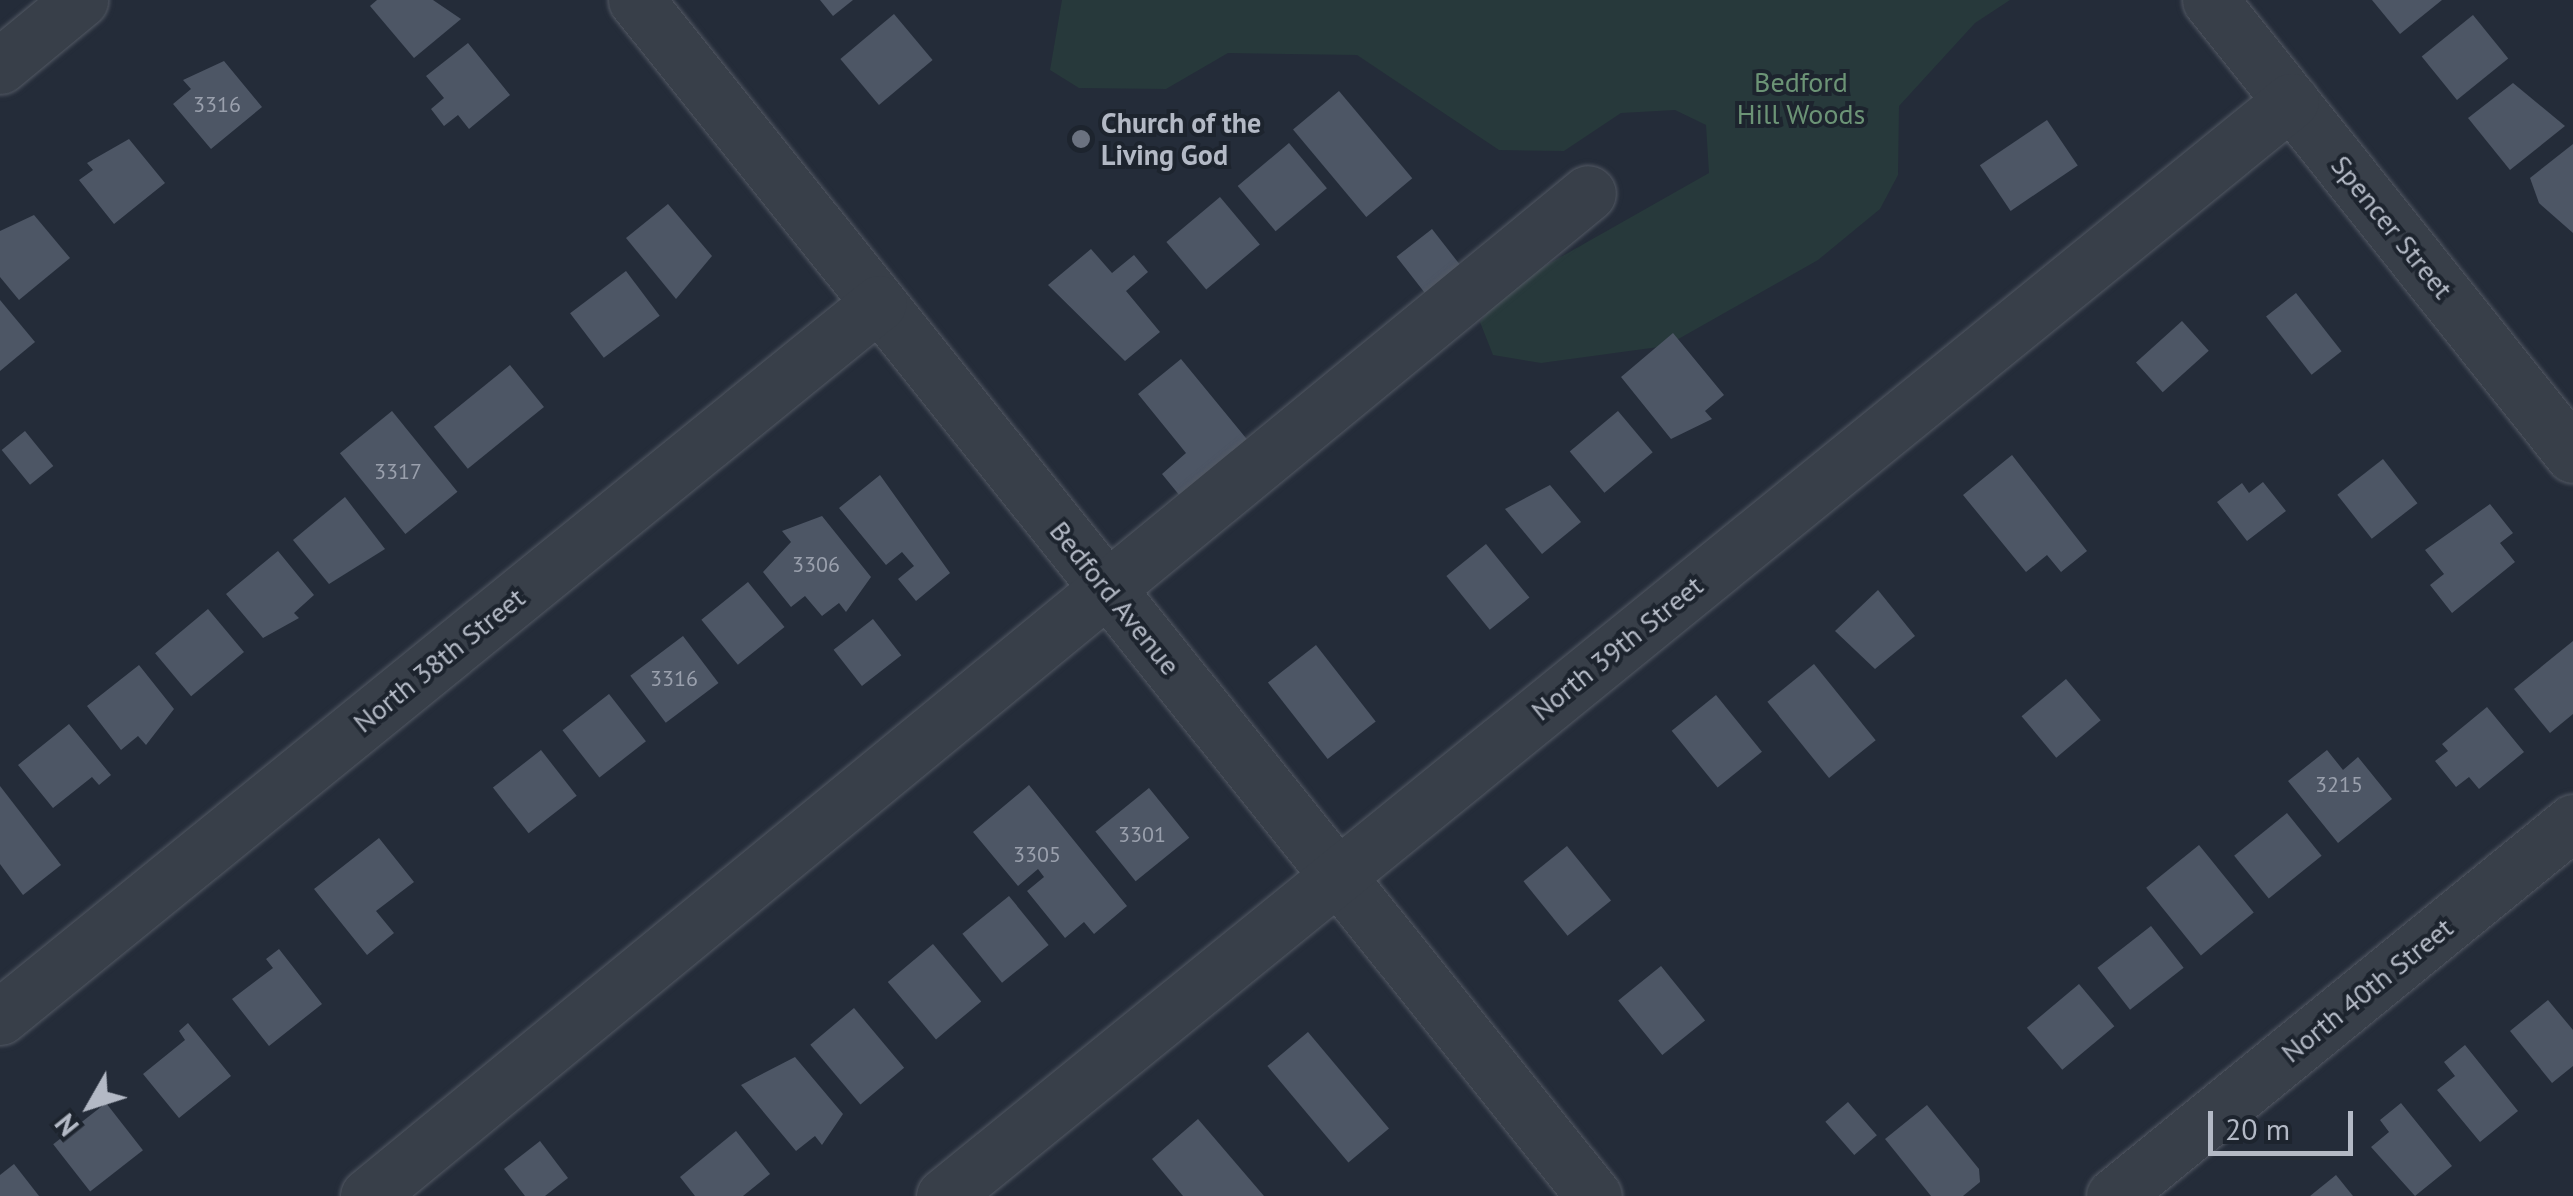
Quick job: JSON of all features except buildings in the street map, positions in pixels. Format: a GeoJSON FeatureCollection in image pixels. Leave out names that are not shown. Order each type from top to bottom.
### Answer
{"type":"FeatureCollection","features":[{"type":"Feature","properties":{"kind":"street"},"geometry":{"type":"LineString","coordinates":[[0,66],[80,0]]}},
{"type":"Feature","properties":{"kind":"street","name":"Bedford Avenue"},"geometry":{"type":"LineString","coordinates":[[636,0],[1336,876],[1568,1187]]}},
{"type":"Feature","properties":{"kind":"street","name":"Spencer Street"},"geometry":{"type":"LineString","coordinates":[[2210,0],[2573,455]]}},
{"type":"Feature","properties":{"kind":"street","name":"North 39th Street"},"geometry":{"type":"LineString","coordinates":[[944,1196],[2291,101]]}},
{"type":"Feature","properties":{"kind":"street"},"geometry":{"type":"LineString","coordinates":[[368,1196],[1588,193]]}},
{"type":"Feature","properties":{"kind":"street","name":"North 38th Street"},"geometry":{"type":"LineString","coordinates":[[0,1017],[879,303]]}},
{"type":"Feature","properties":{"kind":"street","name":"North 40th Street"},"geometry":{"type":"LineString","coordinates":[[2114,1196],[2573,822]]}},
{"type":"Feature","properties":{"kind":"green space","name":"Bedford Hill Woods"},"geometry":{"type":"Polygon","coordinates":[[[1062,0],[2010,0],[1975,23],[1899,106],[1898,175],[1880,209],[1818,260],[1666,346],[1541,363],[1493,355],[1480,322],[1506,288],[1709,173],[1706,125],[1675,110],[1621,113],[1564,151],[1499,150],[1357,55],[1228,53],[1166,89],[1079,88],[1050,70],[1062,0]]]}},
{"type":"Feature","properties":{"kind":"place","name":"Church of the Living God"},"geometry":{"type":"Point","coordinates":[1081,139]}}]}
